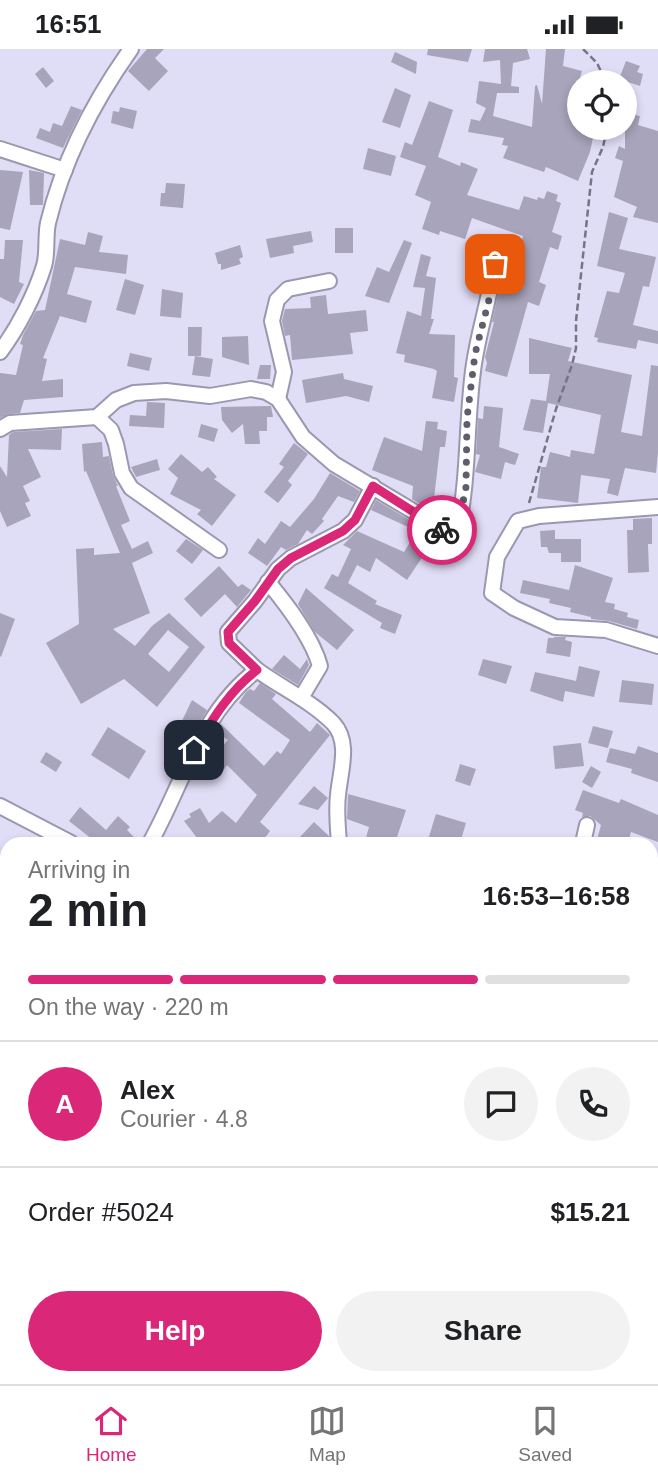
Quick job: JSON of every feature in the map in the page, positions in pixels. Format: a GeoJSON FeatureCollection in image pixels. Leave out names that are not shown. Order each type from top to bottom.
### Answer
{"type":"FeatureCollection","features":[{"type":"Feature","properties":{"kind":"street"},"geometry":{"type":"LineString","coordinates":[[0,352],[15,332],[44,265],[48,225],[65,170],[100,96],[131,49]]}},
{"type":"Feature","properties":{"kind":"street"},"geometry":{"type":"LineString","coordinates":[[0,149],[65,170]]}},
{"type":"Feature","properties":{"kind":"street"},"geometry":{"type":"LineString","coordinates":[[0,429],[10,423],[97,417],[116,400],[134,393],[166,391],[210,396],[251,389],[266,392],[278,399],[303,437],[334,464],[451,535],[457,533],[466,487],[467,418],[475,354],[494,280],[496,249]]}},
{"type":"Feature","properties":{"kind":"street"},"geometry":{"type":"LineString","coordinates":[[278,399],[284,372],[272,320],[276,300],[288,289],[329,281]]}},
{"type":"Feature","properties":{"kind":"street"},"geometry":{"type":"LineString","coordinates":[[97,417],[111,431],[122,473],[131,488],[219,550]]}},
{"type":"Feature","properties":{"kind":"street"},"geometry":{"type":"LineString","coordinates":[[339,837],[337,796],[343,768],[342,738],[334,724],[301,698],[286,691],[257,670],[229,643],[227,637],[228,632],[268,582],[291,558],[343,531],[355,520],[373,486]]}},
{"type":"Feature","properties":{"kind":"street"},"geometry":{"type":"LineString","coordinates":[[658,507],[518,520],[497,557],[492,593],[514,608],[555,627],[606,631],[658,646]]}},
{"type":"Feature","properties":{"kind":"street"},"geometry":{"type":"LineString","coordinates":[[268,582],[283,600],[316,654],[320,666],[301,698]]}},
{"type":"Feature","properties":{"kind":"street"},"geometry":{"type":"LineString","coordinates":[[153,837],[194,750],[223,703],[257,670]]}},
{"type":"Feature","properties":{"kind":"street"},"geometry":{"type":"LineString","coordinates":[[0,806],[59,837]]}},
{"type":"Feature","properties":{"kind":"street"},"geometry":{"type":"LineString","coordinates":[[584,837],[587,825]]}},
{"type":"Feature","properties":{"kind":"path"},"geometry":{"type":"LineString","coordinates":[[583,49],[600,70]]}},
{"type":"Feature","properties":{"kind":"path"},"geometry":{"type":"LineString","coordinates":[[518,520],[529,503],[576,348],[576,321],[592,172],[605,140]]}},
{"type":"Feature","properties":{"kind":"building"},"geometry":{"type":"Polygon","coordinates":[[[147,49],[164,49],[155,58],[168,71],[149,91],[128,71],[147,49]]]}},
{"type":"Feature","properties":{"kind":"building"},"geometry":{"type":"Polygon","coordinates":[[[428,49],[472,49],[468,62],[427,55],[428,49]]]}},
{"type":"Feature","properties":{"kind":"building"},"geometry":{"type":"Polygon","coordinates":[[[485,49],[527,49],[530,59],[513,63],[511,86],[519,87],[519,93],[497,93],[493,116],[532,127],[537,85],[542,104],[546,49],[565,49],[563,66],[578,70],[567,70],[567,140],[592,140],[578,181],[546,167],[544,172],[503,158],[508,146],[502,145],[504,138],[468,132],[471,119],[480,121],[486,108],[476,103],[479,81],[501,84],[500,60],[483,62],[485,49]]]}},
{"type":"Feature","properties":{"kind":"building"},"geometry":{"type":"Polygon","coordinates":[[[395,52],[417,62],[416,74],[391,62],[395,52]]]}},
{"type":"Feature","properties":{"kind":"building"},"geometry":{"type":"Polygon","coordinates":[[[626,61],[640,66],[637,72],[622,70],[626,61]]]}},
{"type":"Feature","properties":{"kind":"building"},"geometry":{"type":"Polygon","coordinates":[[[43,67],[54,81],[46,88],[35,74],[43,67]]]}},
{"type":"Feature","properties":{"kind":"building"},"geometry":{"type":"Polygon","coordinates":[[[637,72],[643,74],[640,86],[637,85],[637,72]]]}},
{"type":"Feature","properties":{"kind":"building"},"geometry":{"type":"Polygon","coordinates":[[[395,88],[411,95],[400,128],[382,122],[395,88]]]}},
{"type":"Feature","properties":{"kind":"building"},"geometry":{"type":"Polygon","coordinates":[[[429,101],[453,110],[438,157],[460,166],[461,162],[478,169],[467,195],[519,210],[524,196],[544,199],[547,191],[558,195],[556,201],[561,203],[552,232],[562,236],[558,250],[550,247],[539,282],[546,285],[539,306],[528,302],[507,377],[485,371],[485,357],[502,277],[504,271],[511,273],[523,236],[472,218],[465,239],[440,231],[439,235],[422,229],[431,202],[415,195],[426,166],[400,157],[405,142],[412,145],[429,101]]]}},
{"type":"Feature","properties":{"kind":"building"},"geometry":{"type":"Polygon","coordinates":[[[71,106],[82,110],[63,148],[36,138],[40,128],[50,132],[53,123],[62,126],[71,106]]]}},
{"type":"Feature","properties":{"kind":"building"},"geometry":{"type":"Polygon","coordinates":[[[120,107],[137,111],[133,129],[111,123],[113,111],[119,112],[120,107]]]}},
{"type":"Feature","properties":{"kind":"building"},"geometry":{"type":"Polygon","coordinates":[[[637,115],[640,116],[638,125],[658,131],[658,223],[633,217],[637,207],[614,197],[623,161],[615,158],[619,146],[625,149],[625,140],[637,140],[637,115]]]}},
{"type":"Feature","properties":{"kind":"building"},"geometry":{"type":"Polygon","coordinates":[[[368,148],[396,156],[391,176],[363,169],[368,148]]]}},
{"type":"Feature","properties":{"kind":"building"},"geometry":{"type":"Polygon","coordinates":[[[0,170],[23,172],[10,230],[0,228],[0,170]]]}},
{"type":"Feature","properties":{"kind":"building"},"geometry":{"type":"Polygon","coordinates":[[[29,170],[44,173],[43,205],[30,205],[29,170]]]}},
{"type":"Feature","properties":{"kind":"building"},"geometry":{"type":"Polygon","coordinates":[[[166,183],[185,184],[183,208],[160,206],[161,193],[165,193],[166,183]]]}},
{"type":"Feature","properties":{"kind":"building"},"geometry":{"type":"Polygon","coordinates":[[[609,212],[628,218],[619,249],[656,257],[649,287],[643,286],[633,325],[658,331],[658,344],[638,340],[636,349],[597,342],[598,338],[594,337],[607,291],[619,293],[625,273],[597,266],[609,212]]]}},
{"type":"Feature","properties":{"kind":"building"},"geometry":{"type":"Polygon","coordinates":[[[335,228],[353,228],[353,253],[335,253],[335,228]]]}},
{"type":"Feature","properties":{"kind":"building"},"geometry":{"type":"Polygon","coordinates":[[[311,231],[313,242],[293,246],[294,253],[270,258],[266,239],[311,231]]]}},
{"type":"Feature","properties":{"kind":"building"},"geometry":{"type":"Polygon","coordinates":[[[88,232],[103,236],[99,252],[128,255],[126,274],[75,267],[67,294],[92,301],[86,323],[60,316],[43,358],[47,359],[42,381],[63,379],[63,397],[24,400],[20,413],[0,418],[0,373],[16,375],[23,335],[36,311],[45,310],[60,239],[85,245],[88,232]]]}},
{"type":"Feature","properties":{"kind":"building"},"geometry":{"type":"Polygon","coordinates":[[[5,240],[23,240],[19,282],[24,284],[14,304],[0,297],[0,259],[4,259],[5,240]]]}},
{"type":"Feature","properties":{"kind":"building"},"geometry":{"type":"Polygon","coordinates":[[[404,240],[412,243],[389,303],[365,296],[377,267],[389,272],[404,240]]]}},
{"type":"Feature","properties":{"kind":"building"},"geometry":{"type":"Polygon","coordinates":[[[240,245],[243,257],[239,259],[241,264],[221,270],[215,253],[240,245]]]}},
{"type":"Feature","properties":{"kind":"building"},"geometry":{"type":"Polygon","coordinates":[[[421,254],[431,257],[426,276],[436,278],[431,319],[434,319],[429,334],[455,335],[454,377],[458,378],[454,402],[432,398],[437,371],[404,362],[405,355],[396,353],[407,311],[421,316],[425,288],[413,287],[421,254]]]}},
{"type":"Feature","properties":{"kind":"building"},"geometry":{"type":"Polygon","coordinates":[[[125,279],[144,285],[135,315],[116,310],[125,279]]]}},
{"type":"Feature","properties":{"kind":"building"},"geometry":{"type":"Polygon","coordinates":[[[162,289],[183,293],[181,318],[160,316],[162,289]]]}},
{"type":"Feature","properties":{"kind":"building"},"geometry":{"type":"Polygon","coordinates":[[[326,295],[328,314],[366,310],[368,331],[350,333],[353,354],[292,360],[290,335],[285,336],[282,321],[285,309],[311,308],[310,297],[326,295]]]}},
{"type":"Feature","properties":{"kind":"building"},"geometry":{"type":"Polygon","coordinates":[[[188,327],[202,327],[201,356],[188,356],[188,327]]]}},
{"type":"Feature","properties":{"kind":"building"},"geometry":{"type":"Polygon","coordinates":[[[248,336],[249,365],[222,357],[222,337],[248,336]]]}},
{"type":"Feature","properties":{"kind":"building"},"geometry":{"type":"Polygon","coordinates":[[[529,338],[572,348],[568,361],[632,375],[621,432],[642,436],[651,365],[658,366],[656,473],[625,468],[618,496],[607,493],[610,479],[581,475],[578,503],[537,498],[541,467],[546,467],[550,452],[570,457],[571,450],[594,454],[601,415],[548,403],[543,433],[523,430],[531,399],[546,401],[550,374],[529,374],[529,338]]]}},
{"type":"Feature","properties":{"kind":"building"},"geometry":{"type":"Polygon","coordinates":[[[130,353],[152,358],[149,371],[127,366],[130,353]]]}},
{"type":"Feature","properties":{"kind":"building"},"geometry":{"type":"Polygon","coordinates":[[[195,356],[213,359],[210,377],[192,375],[195,356]]]}},
{"type":"Feature","properties":{"kind":"building"},"geometry":{"type":"Polygon","coordinates":[[[260,365],[271,365],[270,379],[257,379],[260,365]]]}},
{"type":"Feature","properties":{"kind":"building"},"geometry":{"type":"Polygon","coordinates":[[[343,373],[344,379],[373,386],[369,402],[346,396],[306,403],[302,380],[343,373]]]}},
{"type":"Feature","properties":{"kind":"building"},"geometry":{"type":"Polygon","coordinates":[[[147,402],[165,403],[164,428],[129,426],[130,415],[146,416],[147,402]]]}},
{"type":"Feature","properties":{"kind":"building"},"geometry":{"type":"Polygon","coordinates":[[[271,406],[273,417],[267,417],[267,431],[259,431],[260,444],[245,444],[243,424],[232,433],[222,420],[221,407],[271,406]]]}},
{"type":"Feature","properties":{"kind":"building"},"geometry":{"type":"Polygon","coordinates":[[[484,406],[503,408],[499,447],[519,454],[515,465],[505,462],[501,479],[475,472],[480,455],[476,454],[478,418],[483,419],[484,406]]]}},
{"type":"Feature","properties":{"kind":"building"},"geometry":{"type":"Polygon","coordinates":[[[426,421],[438,422],[437,429],[447,431],[445,447],[440,447],[433,507],[451,512],[449,522],[412,499],[413,486],[372,470],[384,437],[422,451],[426,421]]]}},
{"type":"Feature","properties":{"kind":"building"},"geometry":{"type":"Polygon","coordinates":[[[201,424],[218,429],[214,442],[198,437],[201,424]]]}},
{"type":"Feature","properties":{"kind":"building"},"geometry":{"type":"Polygon","coordinates":[[[62,429],[61,450],[28,449],[41,477],[23,486],[30,501],[25,503],[31,516],[7,527],[0,511],[0,466],[7,477],[9,435],[13,432],[62,429]]]}},
{"type":"Feature","properties":{"kind":"building"},"geometry":{"type":"Polygon","coordinates":[[[102,442],[103,457],[109,456],[116,486],[130,521],[121,525],[132,549],[148,541],[153,553],[132,563],[150,613],[113,629],[135,646],[152,626],[169,613],[205,647],[157,707],[124,679],[81,704],[46,643],[79,624],[76,549],[94,548],[94,555],[120,553],[86,471],[84,472],[82,444],[102,442]],[[168,630],[148,654],[169,672],[189,647],[168,630]]]}},
{"type":"Feature","properties":{"kind":"building"},"geometry":{"type":"Polygon","coordinates":[[[294,443],[308,454],[288,481],[292,485],[278,503],[264,492],[284,467],[279,464],[294,443]]]}},
{"type":"Feature","properties":{"kind":"building"},"geometry":{"type":"Polygon","coordinates":[[[181,454],[202,472],[208,467],[217,477],[214,479],[236,495],[212,526],[197,514],[201,510],[170,494],[178,478],[168,469],[181,454]]]}},
{"type":"Feature","properties":{"kind":"building"},"geometry":{"type":"Polygon","coordinates":[[[157,459],[160,470],[136,477],[131,467],[157,459]]]}},
{"type":"Feature","properties":{"kind":"building"},"geometry":{"type":"Polygon","coordinates":[[[330,473],[360,491],[354,502],[338,496],[322,519],[324,521],[312,534],[307,530],[298,544],[286,550],[281,547],[267,566],[248,553],[258,538],[265,544],[281,521],[290,527],[314,499],[330,473]]]}},
{"type":"Feature","properties":{"kind":"building"},"geometry":{"type":"Polygon","coordinates":[[[376,500],[441,539],[430,556],[425,553],[407,580],[376,558],[370,572],[357,565],[348,583],[377,601],[375,604],[402,615],[395,634],[380,628],[382,623],[324,588],[332,574],[338,577],[351,549],[343,545],[357,531],[404,552],[417,531],[371,510],[376,500]]]}},
{"type":"Feature","properties":{"kind":"building"},"geometry":{"type":"Polygon","coordinates":[[[652,518],[652,544],[648,544],[649,572],[628,573],[627,530],[633,530],[633,519],[652,518]]]}},
{"type":"Feature","properties":{"kind":"building"},"geometry":{"type":"Polygon","coordinates":[[[555,530],[555,539],[581,539],[581,562],[561,562],[561,553],[549,553],[547,547],[541,547],[540,531],[555,530]]]}},
{"type":"Feature","properties":{"kind":"building"},"geometry":{"type":"Polygon","coordinates":[[[186,539],[203,550],[192,564],[176,551],[186,539]]]}},
{"type":"Feature","properties":{"kind":"building"},"geometry":{"type":"Polygon","coordinates":[[[575,565],[613,578],[605,602],[615,604],[614,609],[628,613],[627,617],[639,620],[637,629],[591,619],[570,612],[571,608],[549,603],[550,599],[520,593],[523,580],[569,590],[575,565]]]}},
{"type":"Feature","properties":{"kind":"building"},"geometry":{"type":"Polygon","coordinates":[[[219,566],[238,587],[242,584],[251,590],[237,607],[225,594],[201,617],[184,599],[219,566]]]}},
{"type":"Feature","properties":{"kind":"building"},"geometry":{"type":"Polygon","coordinates":[[[306,588],[354,630],[337,650],[315,632],[298,604],[306,588]]]}},
{"type":"Feature","properties":{"kind":"building"},"geometry":{"type":"Polygon","coordinates":[[[0,613],[15,619],[1,657],[0,656],[0,613]]]}},
{"type":"Feature","properties":{"kind":"building"},"geometry":{"type":"Polygon","coordinates":[[[566,637],[565,640],[572,642],[570,657],[546,653],[548,638],[566,637]]]}},
{"type":"Feature","properties":{"kind":"building"},"geometry":{"type":"Polygon","coordinates":[[[284,655],[300,669],[307,659],[309,665],[298,685],[272,669],[284,655]]]}},
{"type":"Feature","properties":{"kind":"building"},"geometry":{"type":"Polygon","coordinates":[[[483,659],[512,666],[506,684],[478,675],[483,659]]]}},
{"type":"Feature","properties":{"kind":"building"},"geometry":{"type":"Polygon","coordinates":[[[579,666],[600,671],[594,697],[565,691],[563,702],[530,691],[535,672],[576,681],[579,666]]]}},
{"type":"Feature","properties":{"kind":"building"},"geometry":{"type":"Polygon","coordinates":[[[622,680],[654,684],[652,705],[619,702],[622,680]]]}},
{"type":"Feature","properties":{"kind":"building"},"geometry":{"type":"Polygon","coordinates":[[[260,683],[276,694],[272,699],[310,732],[317,723],[330,735],[260,822],[270,831],[266,837],[196,837],[184,821],[191,817],[189,814],[200,808],[209,823],[222,811],[236,823],[257,795],[227,765],[224,769],[212,757],[228,740],[216,732],[221,724],[264,766],[277,751],[281,754],[290,740],[239,703],[246,692],[250,689],[254,691],[260,683]]]}},
{"type":"Feature","properties":{"kind":"building"},"geometry":{"type":"Polygon","coordinates":[[[192,700],[207,710],[193,734],[179,727],[192,700]]]}},
{"type":"Feature","properties":{"kind":"building"},"geometry":{"type":"Polygon","coordinates":[[[593,726],[613,731],[608,748],[588,743],[593,726]]]}},
{"type":"Feature","properties":{"kind":"building"},"geometry":{"type":"Polygon","coordinates":[[[108,727],[146,751],[129,779],[91,755],[108,727]]]}},
{"type":"Feature","properties":{"kind":"building"},"geometry":{"type":"Polygon","coordinates":[[[581,743],[584,766],[555,769],[553,746],[581,743]]]}},
{"type":"Feature","properties":{"kind":"building"},"geometry":{"type":"Polygon","coordinates":[[[638,746],[658,753],[658,782],[631,773],[632,769],[606,762],[610,748],[635,754],[638,746]]]}},
{"type":"Feature","properties":{"kind":"building"},"geometry":{"type":"Polygon","coordinates":[[[46,752],[62,762],[56,772],[40,762],[46,752]]]}},
{"type":"Feature","properties":{"kind":"building"},"geometry":{"type":"Polygon","coordinates":[[[460,764],[476,769],[470,786],[455,781],[460,764]]]}},
{"type":"Feature","properties":{"kind":"building"},"geometry":{"type":"Polygon","coordinates":[[[591,766],[601,772],[592,788],[582,782],[591,766]]]}},
{"type":"Feature","properties":{"kind":"building"},"geometry":{"type":"Polygon","coordinates":[[[314,786],[328,798],[318,810],[298,804],[314,786]]]}},
{"type":"Feature","properties":{"kind":"building"},"geometry":{"type":"Polygon","coordinates":[[[583,790],[619,803],[621,799],[658,815],[658,837],[644,837],[631,832],[630,837],[598,837],[601,825],[590,816],[582,817],[583,813],[575,810],[583,790]]]}},
{"type":"Feature","properties":{"kind":"building"},"geometry":{"type":"Polygon","coordinates":[[[348,794],[406,810],[397,837],[366,837],[369,827],[347,819],[348,794]]]}},
{"type":"Feature","properties":{"kind":"building"},"geometry":{"type":"Polygon","coordinates":[[[80,807],[106,830],[118,816],[130,827],[127,830],[134,837],[89,837],[69,821],[80,807]]]}},
{"type":"Feature","properties":{"kind":"building"},"geometry":{"type":"Polygon","coordinates":[[[436,814],[466,823],[462,837],[429,837],[436,814]]]}},
{"type":"Feature","properties":{"kind":"building"},"geometry":{"type":"Polygon","coordinates":[[[314,822],[329,836],[329,837],[300,837],[314,822]]]}},
{"type":"Feature","properties":{"kind":"way so far"},"geometry":{"type":"LineString","coordinates":[[442,530],[451,535],[457,533],[463,508],[467,418],[475,354],[494,280],[495,264]]}},
{"type":"Feature","properties":{"kind":"route"},"geometry":{"type":"LineString","coordinates":[[194,750],[223,703],[257,670],[229,643],[228,632],[278,569],[291,558],[343,531],[362,510],[373,486],[442,530]]}}]}
